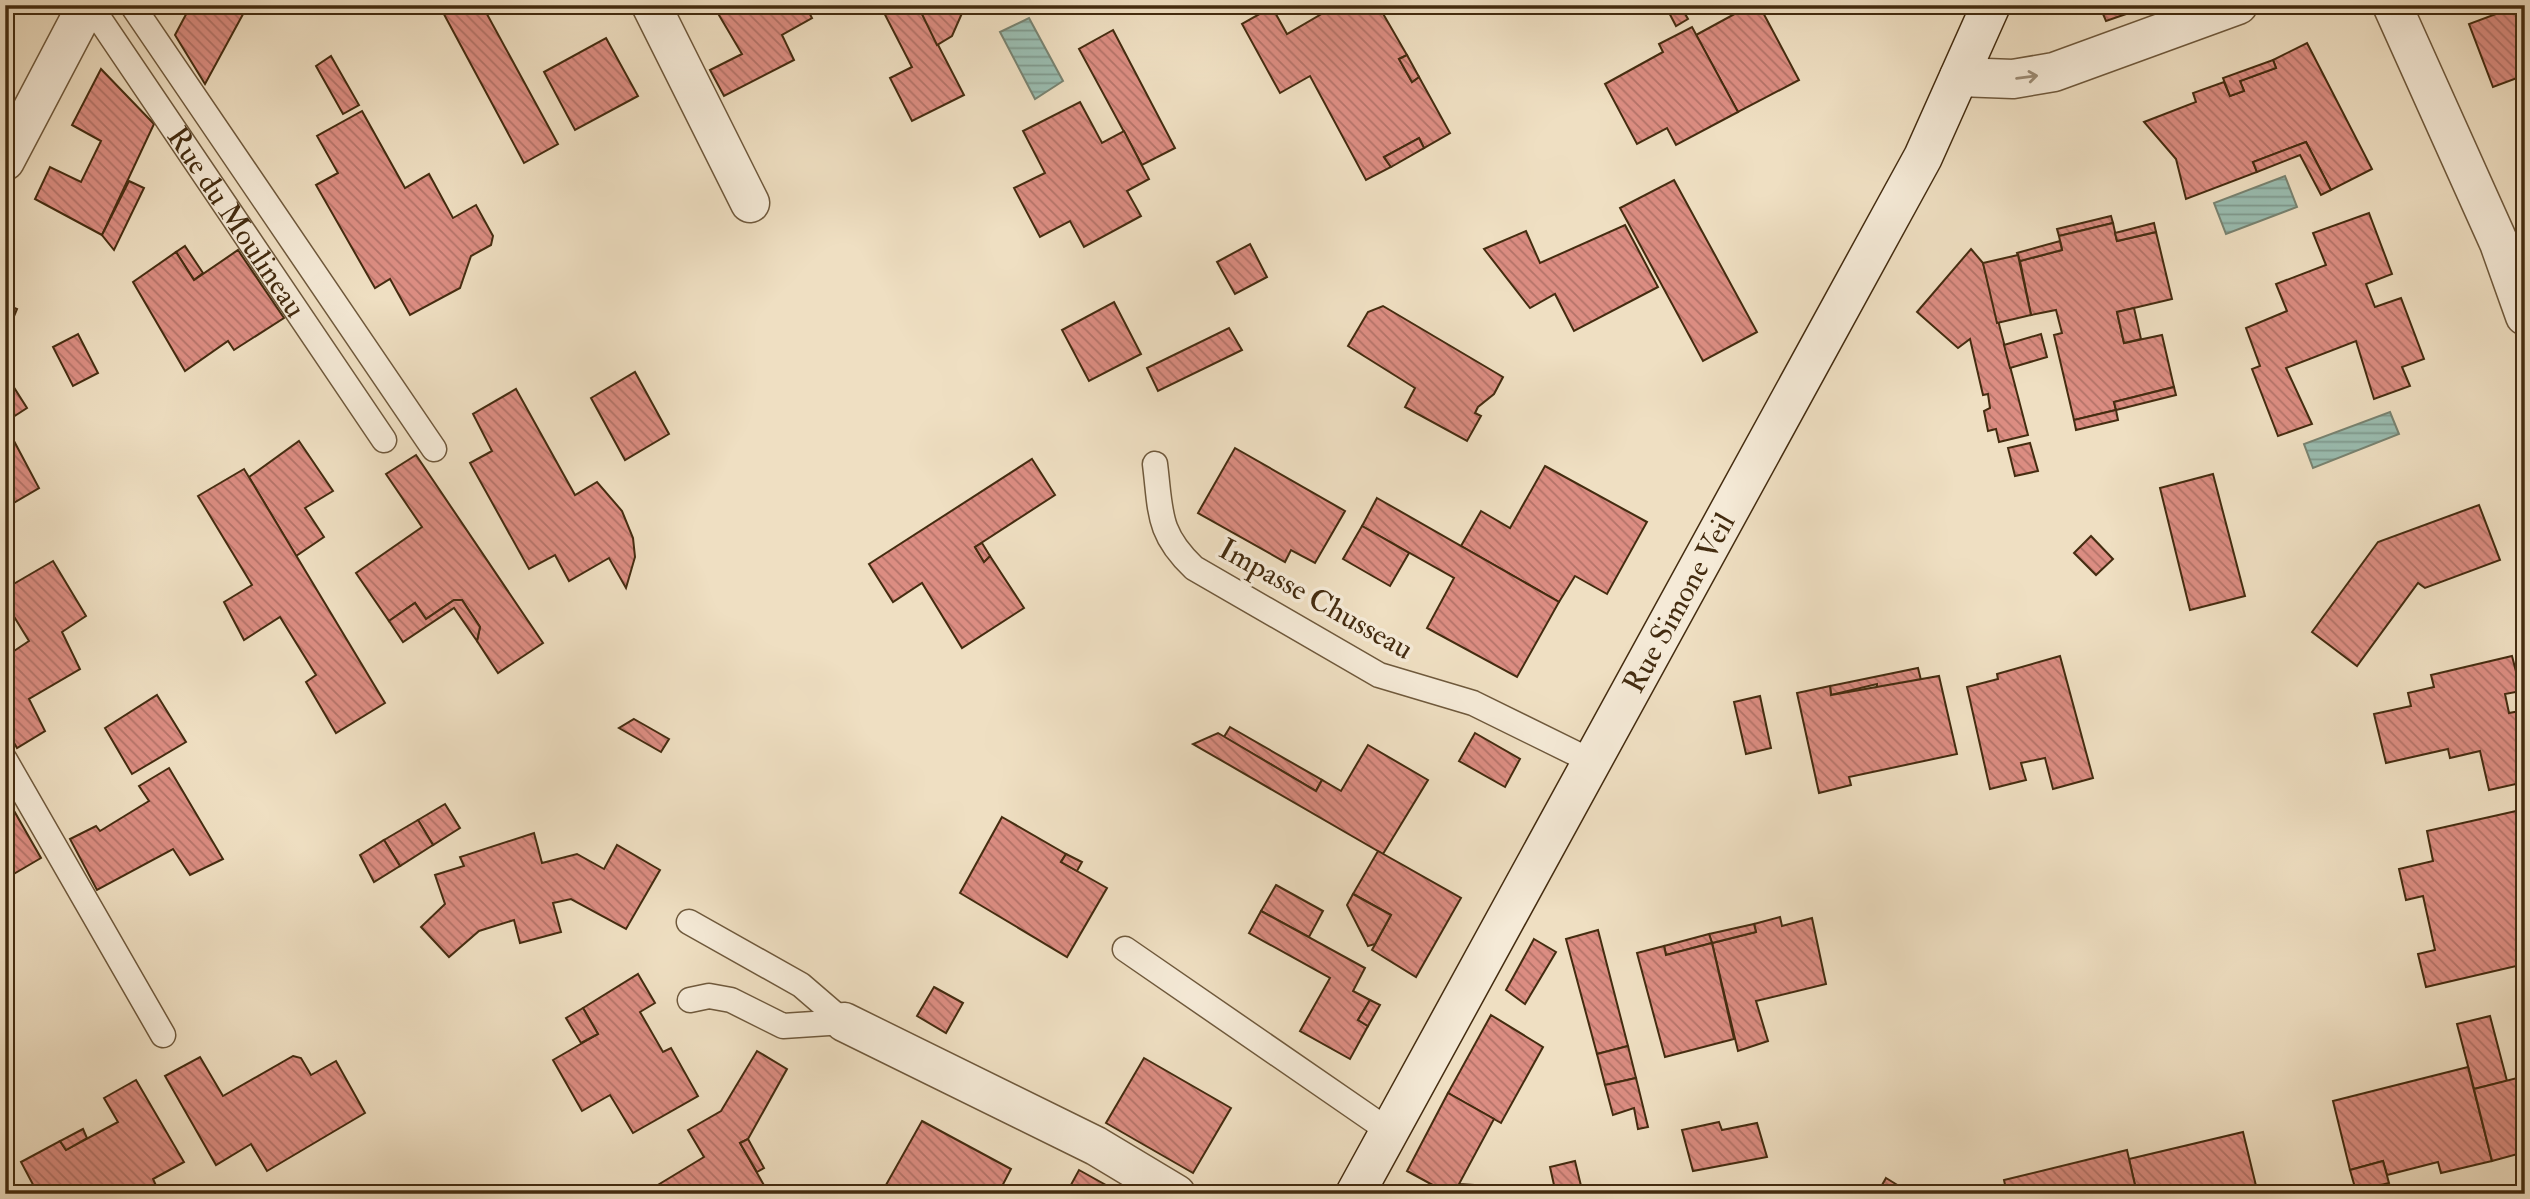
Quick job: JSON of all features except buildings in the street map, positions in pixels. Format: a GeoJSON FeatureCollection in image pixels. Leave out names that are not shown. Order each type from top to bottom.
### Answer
{"type":"FeatureCollection","features":[{"type":"Feature","properties":{"kind":"street","name":"Rue du Moulineau"},"geometry":{"type":"LineString","coordinates":[[5,161],[89,5]]}},
{"type":"Feature","properties":{"kind":"street"},"geometry":{"type":"LineString","coordinates":[[651,5],[750,203]]}},
{"type":"Feature","properties":{"kind":"street","name":"Rue Simone Veil"},"geometry":{"type":"LineString","coordinates":[[1355,1194],[1923,158],[1992,5]]}},
{"type":"Feature","properties":{"kind":"street"},"geometry":{"type":"LineString","coordinates":[[1959,77],[2013,79],[2054,72],[2238,5]]}},
{"type":"Feature","properties":{"kind":"street"},"geometry":{"type":"LineString","coordinates":[[2392,5],[2499,243],[2525,316]]}},
{"type":"Feature","properties":{"kind":"street"},"geometry":{"type":"LineString","coordinates":[[844,1022],[1096,1146],[1176,1194]]}},
{"type":"Feature","properties":{"kind":"lane","name":"Rue du Moulineau"},"geometry":{"type":"LineString","coordinates":[[89,5],[384,440]]}},
{"type":"Feature","properties":{"kind":"lane"},"geometry":{"type":"LineString","coordinates":[[132,5],[434,449]]}},
{"type":"Feature","properties":{"kind":"lane","name":"Impasse Chusseau"},"geometry":{"type":"LineString","coordinates":[[1155,464],[1164,533],[1175,551],[1194,568],[1379,675],[1473,703],[1593,762]]}},
{"type":"Feature","properties":{"kind":"lane"},"geometry":{"type":"LineString","coordinates":[[5,760],[163,1035]]}},
{"type":"Feature","properties":{"kind":"lane"},"geometry":{"type":"LineString","coordinates":[[689,922],[802,985],[844,1022]]}},
{"type":"Feature","properties":{"kind":"lane"},"geometry":{"type":"LineString","coordinates":[[1125,949],[1389,1131]]}},
{"type":"Feature","properties":{"kind":"lane"},"geometry":{"type":"LineString","coordinates":[[690,1000],[709,996],[731,1000],[783,1026],[844,1022]]}},
{"type":"Feature","properties":{"kind":"water"},"geometry":{"type":"Polygon","coordinates":[[[1029,18],[1063,81],[1035,99],[1000,32],[1029,18]]]}},
{"type":"Feature","properties":{"kind":"water"},"geometry":{"type":"Polygon","coordinates":[[[2285,176],[2297,207],[2226,234],[2214,203],[2285,176]]]}},
{"type":"Feature","properties":{"kind":"water"},"geometry":{"type":"Polygon","coordinates":[[[2390,412],[2399,434],[2313,468],[2304,444],[2390,412]]]}}]}
